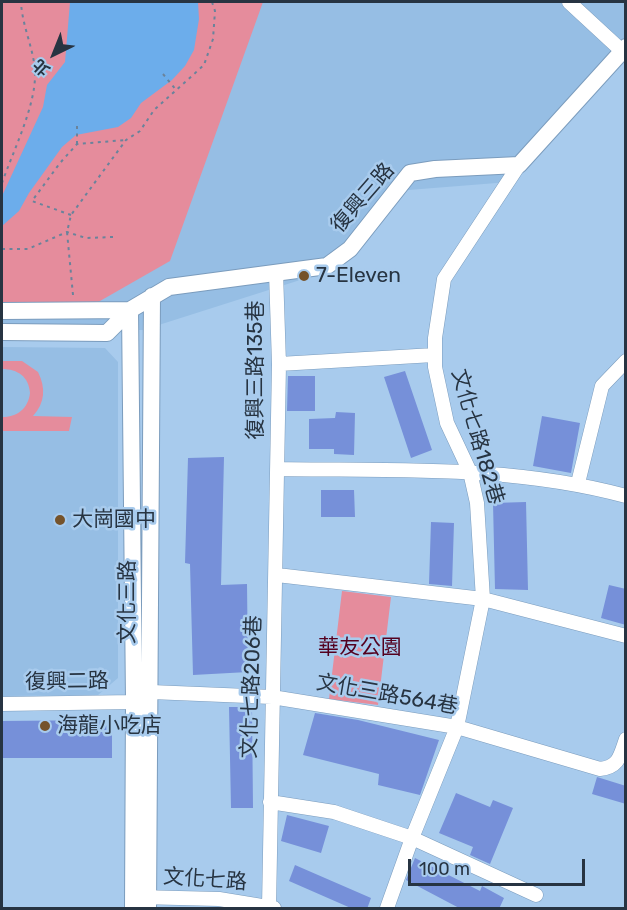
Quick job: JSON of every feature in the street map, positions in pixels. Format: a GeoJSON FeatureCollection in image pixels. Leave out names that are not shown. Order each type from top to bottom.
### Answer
{"type":"FeatureCollection","features":[{"type":"Feature","properties":{"kind":"street"},"geometry":{"type":"LineString","coordinates":[[519,165],[624,49],[569,2]]}},
{"type":"Feature","properties":{"kind":"street","name":"復興三路"},"geometry":{"type":"LineString","coordinates":[[2,332],[107,333],[130,310],[170,287],[327,266],[350,249],[410,174],[435,169],[519,165]]}},
{"type":"Feature","properties":{"kind":"street","name":"文化七路182巷"},"geometry":{"type":"LineString","coordinates":[[387,909],[412,838],[457,727],[483,599],[477,503],[470,472],[447,423],[438,390],[434,355],[444,279],[519,165]]}},
{"type":"Feature","properties":{"kind":"street","name":"復興三路135巷"},"geometry":{"type":"LineString","coordinates":[[276,272],[279,364],[277,469]]}},
{"type":"Feature","properties":{"kind":"street","name":"文化三路"},"geometry":{"type":"LineString","coordinates":[[141,903],[150,692],[152,296]]}},
{"type":"Feature","properties":{"kind":"street"},"geometry":{"type":"LineString","coordinates":[[2,311],[130,310]]}},
{"type":"Feature","properties":{"kind":"street","name":"文化三路"},"geometry":{"type":"LineString","coordinates":[[130,310],[134,702],[141,903]]}},
{"type":"Feature","properties":{"kind":"street"},"geometry":{"type":"LineString","coordinates":[[279,364],[434,355]]}},
{"type":"Feature","properties":{"kind":"street"},"geometry":{"type":"LineString","coordinates":[[578,483],[602,386],[626,361]]}},
{"type":"Feature","properties":{"kind":"street"},"geometry":{"type":"LineString","coordinates":[[277,469],[470,472],[578,483],[626,496]]}},
{"type":"Feature","properties":{"kind":"street","name":"文化七路206巷"},"geometry":{"type":"LineString","coordinates":[[272,908],[270,802],[277,575],[277,469]]}},
{"type":"Feature","properties":{"kind":"street"},"geometry":{"type":"LineString","coordinates":[[277,575],[483,599],[626,636]]}},
{"type":"Feature","properties":{"kind":"street"},"geometry":{"type":"LineString","coordinates":[[134,702],[150,692]]}},
{"type":"Feature","properties":{"kind":"street","name":"文化三路564巷"},"geometry":{"type":"LineString","coordinates":[[150,692],[272,697],[457,727],[600,769],[611,768],[619,761],[626,740]]}},
{"type":"Feature","properties":{"kind":"street","name":"復興二路"},"geometry":{"type":"LineString","coordinates":[[2,704],[134,702]]}},
{"type":"Feature","properties":{"kind":"street"},"geometry":{"type":"LineString","coordinates":[[270,802],[334,812],[412,838],[536,895]]}},
{"type":"Feature","properties":{"kind":"street","name":"文化七路"},"geometry":{"type":"LineString","coordinates":[[141,903],[219,899],[272,908]]}},
{"type":"Feature","properties":{"kind":"path"},"geometry":{"type":"LineString","coordinates":[[2,183],[31,101],[35,73],[31,42],[21,2]]}},
{"type":"Feature","properties":{"kind":"path"},"geometry":{"type":"LineString","coordinates":[[74,310],[67,232],[71,215],[126,140],[140,131],[154,110],[204,65],[213,39],[213,2]]}},
{"type":"Feature","properties":{"kind":"path"},"geometry":{"type":"LineString","coordinates":[[163,74],[177,91]]}},
{"type":"Feature","properties":{"kind":"path"},"geometry":{"type":"LineString","coordinates":[[71,215],[32,201],[77,144],[78,123]]}},
{"type":"Feature","properties":{"kind":"path"},"geometry":{"type":"LineString","coordinates":[[77,144],[126,140]]}},
{"type":"Feature","properties":{"kind":"path"},"geometry":{"type":"LineString","coordinates":[[2,249],[28,249],[67,232],[86,238],[113,237]]}},
{"type":"Feature","properties":{"kind":"shaded area"},"geometry":{"type":"Polygon","coordinates":[[[2,2],[625,2],[625,46],[509,182],[396,191],[319,274],[143,330],[2,331],[2,2]]]}},
{"type":"Feature","properties":{"kind":"shaded area"},"geometry":{"type":"Polygon","coordinates":[[[70,2],[198,2],[199,19],[194,50],[185,66],[172,80],[141,103],[131,118],[118,127],[76,135],[62,147],[19,211],[2,226],[2,196],[43,107],[47,85],[65,62],[70,2]]]}},
{"type":"Feature","properties":{"kind":"shaded area","name":"大崗國中"},"geometry":{"type":"Polygon","coordinates":[[[2,347],[105,348],[118,362],[118,678],[98,695],[2,696],[2,347]]]}},
{"type":"Feature","properties":{"kind":"green space"},"geometry":{"type":"Polygon","coordinates":[[[2,2],[263,2],[170,261],[93,305],[2,304],[2,2]]]}},
{"type":"Feature","properties":{"kind":"green space"},"geometry":{"type":"Polygon","coordinates":[[[2,361],[22,361],[38,372],[43,395],[40,406],[33,416],[72,417],[69,431],[2,431],[2,417],[12,416],[21,411],[27,404],[30,393],[25,378],[13,370],[2,369],[2,361]]]}},
{"type":"Feature","properties":{"kind":"green space","name":"華友公園"},"geometry":{"type":"Polygon","coordinates":[[[342,591],[391,597],[378,705],[329,699],[342,591]]]}},
{"type":"Feature","properties":{"kind":"building"},"geometry":{"type":"Polygon","coordinates":[[[405,371],[432,450],[411,458],[384,377],[405,371]]]}},
{"type":"Feature","properties":{"kind":"building"},"geometry":{"type":"Polygon","coordinates":[[[288,376],[315,376],[315,411],[287,411],[288,376]]]}},
{"type":"Feature","properties":{"kind":"building"},"geometry":{"type":"Polygon","coordinates":[[[336,412],[355,413],[354,455],[334,454],[334,449],[309,449],[309,419],[335,418],[336,412]]]}},
{"type":"Feature","properties":{"kind":"building"},"geometry":{"type":"Polygon","coordinates":[[[542,416],[580,423],[571,473],[533,466],[542,416]]]}},
{"type":"Feature","properties":{"kind":"building"},"geometry":{"type":"Polygon","coordinates":[[[224,457],[221,585],[247,584],[248,672],[193,675],[190,564],[185,563],[188,458],[224,457]]]}},
{"type":"Feature","properties":{"kind":"building"},"geometry":{"type":"Polygon","coordinates":[[[321,490],[354,490],[355,517],[321,517],[321,490]]]}},
{"type":"Feature","properties":{"kind":"building"},"geometry":{"type":"Polygon","coordinates":[[[526,502],[528,590],[495,589],[493,503],[526,502]]]}},
{"type":"Feature","properties":{"kind":"building"},"geometry":{"type":"Polygon","coordinates":[[[431,522],[454,523],[452,586],[429,584],[431,522]]]}},
{"type":"Feature","properties":{"kind":"building"},"geometry":{"type":"Polygon","coordinates":[[[609,585],[626,589],[626,625],[601,618],[609,585]]]}},
{"type":"Feature","properties":{"kind":"building"},"geometry":{"type":"Polygon","coordinates":[[[229,707],[252,707],[253,808],[231,808],[229,707]]]}},
{"type":"Feature","properties":{"kind":"building"},"geometry":{"type":"Polygon","coordinates":[[[315,713],[358,720],[439,740],[420,795],[378,785],[379,774],[303,755],[315,713]]]}},
{"type":"Feature","properties":{"kind":"building"},"geometry":{"type":"Polygon","coordinates":[[[112,720],[112,758],[2,758],[2,721],[112,720]]]}},
{"type":"Feature","properties":{"kind":"building"},"geometry":{"type":"Polygon","coordinates":[[[597,777],[626,786],[626,804],[592,794],[597,777]]]}},
{"type":"Feature","properties":{"kind":"building"},"geometry":{"type":"Polygon","coordinates":[[[456,793],[490,807],[493,800],[513,808],[490,864],[470,855],[473,847],[439,833],[456,793]]]}},
{"type":"Feature","properties":{"kind":"building"},"geometry":{"type":"Polygon","coordinates":[[[287,815],[329,826],[321,853],[281,841],[287,815]]]}},
{"type":"Feature","properties":{"kind":"building"},"geometry":{"type":"Polygon","coordinates":[[[415,858],[480,891],[482,886],[504,898],[499,909],[461,909],[406,880],[415,858]]]}},
{"type":"Feature","properties":{"kind":"building"},"geometry":{"type":"Polygon","coordinates":[[[295,865],[371,898],[367,909],[353,909],[289,881],[295,865]]]}},
{"type":"Feature","properties":{"kind":"place","name":"7-Eleven"},"geometry":{"type":"Point","coordinates":[304,276]}},
{"type":"Feature","properties":{"kind":"place","name":"大崗國中"},"geometry":{"type":"Point","coordinates":[60,520]}},
{"type":"Feature","properties":{"kind":"place","name":"海龍小吃店"},"geometry":{"type":"Point","coordinates":[45,726]}}]}
